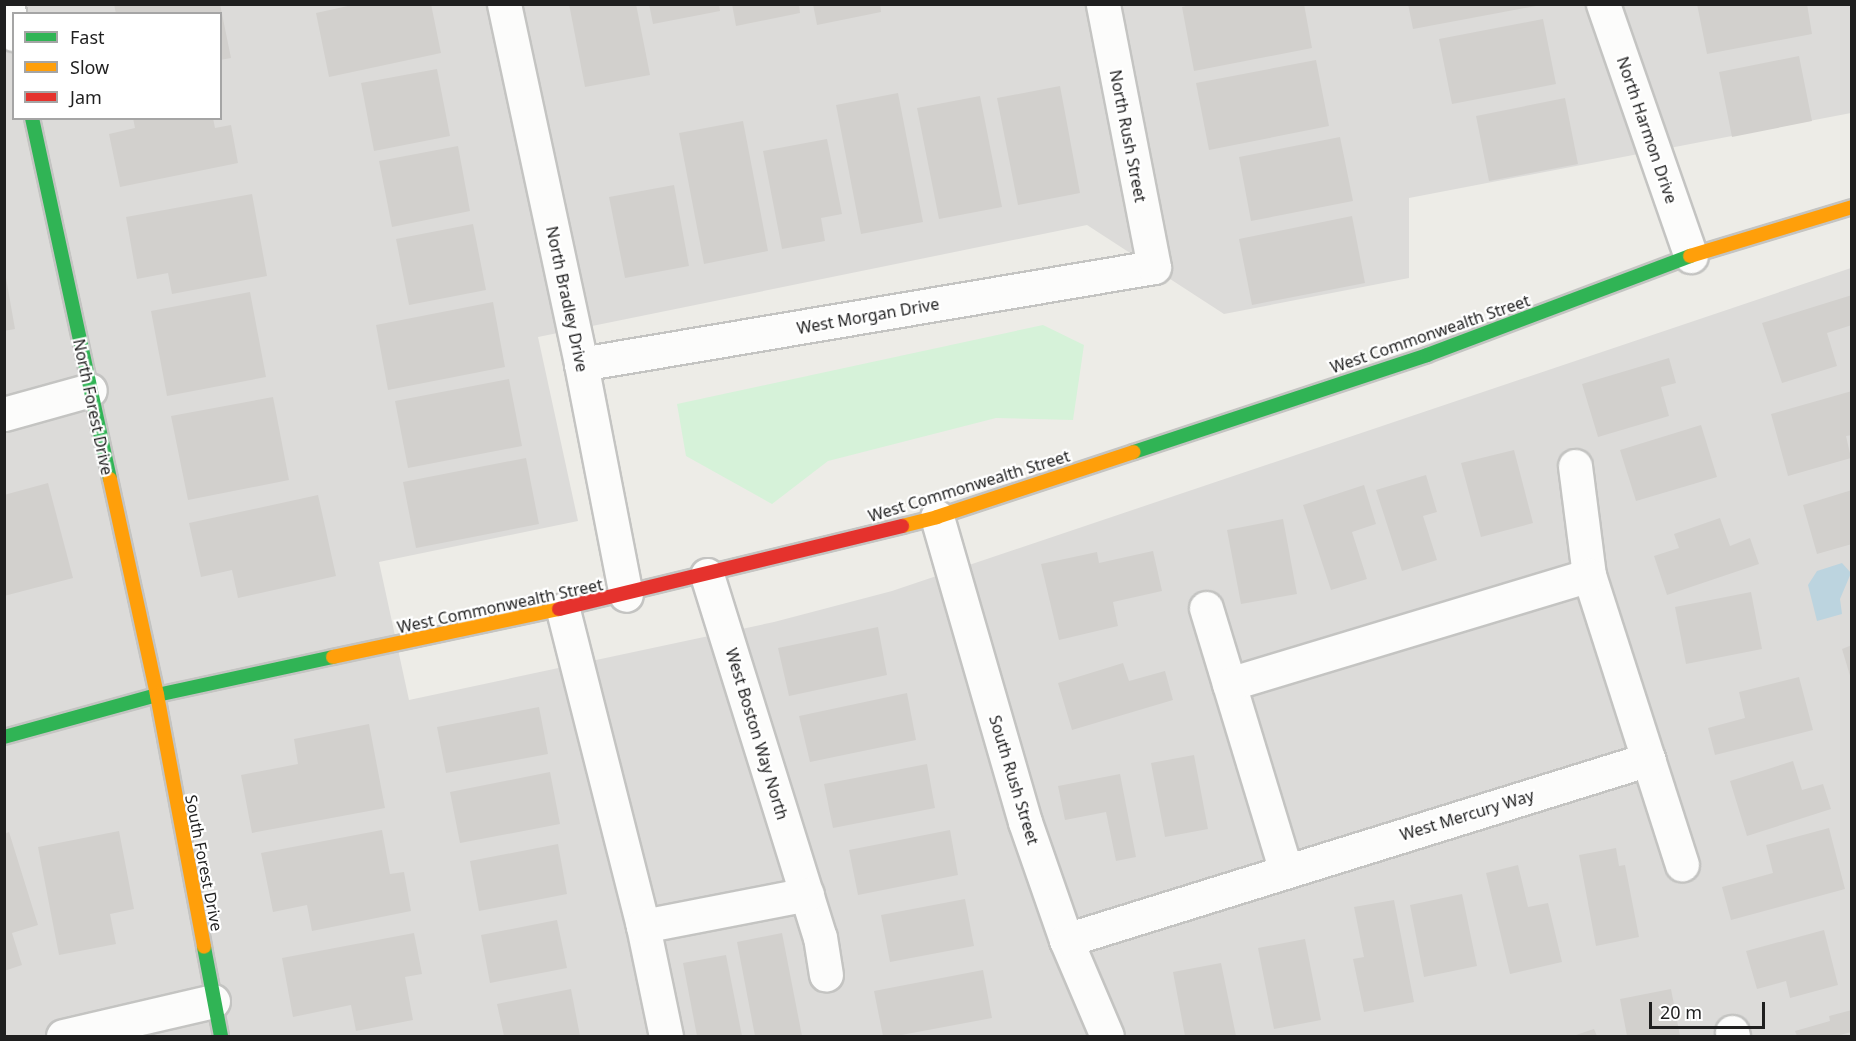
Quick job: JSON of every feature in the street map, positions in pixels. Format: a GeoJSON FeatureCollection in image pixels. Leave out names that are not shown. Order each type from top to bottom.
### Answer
{"type":"FeatureCollection","features":[{"type":"Feature","properties":{"kind":"street"},"geometry":{"type":"LineString","coordinates":[[7,4],[12,25]]}},
{"type":"Feature","properties":{"kind":"street","name":"North Bradley Drive"},"geometry":{"type":"LineString","coordinates":[[504,4],[581,364],[626,595]]}},
{"type":"Feature","properties":{"kind":"street","name":"North Rush Street"},"geometry":{"type":"LineString","coordinates":[[1103,4],[1154,267]]}},
{"type":"Feature","properties":{"kind":"street","name":"North Harmon Drive"},"geometry":{"type":"LineString","coordinates":[[1603,4],[1691,256]]}},
{"type":"Feature","properties":{"kind":"street","name":"North Forest Drive"},"geometry":{"type":"LineString","coordinates":[[32,120],[157,695]]}},
{"type":"Feature","properties":{"kind":"street","name":"West Commonwealth Street"},"geometry":{"type":"LineString","coordinates":[[4,737],[157,695],[563,610],[937,517],[1427,355],[1691,256],[1851,207]]}},
{"type":"Feature","properties":{"kind":"street","name":"West Morgan Drive"},"geometry":{"type":"LineString","coordinates":[[581,364],[1154,267]]}},
{"type":"Feature","properties":{"kind":"street"},"geometry":{"type":"LineString","coordinates":[[4,414],[90,390]]}},
{"type":"Feature","properties":{"kind":"street"},"geometry":{"type":"LineString","coordinates":[[1575,466],[1589,575],[1682,864]]}},
{"type":"Feature","properties":{"kind":"street","name":"South Rush Street"},"geometry":{"type":"LineString","coordinates":[[937,517],[1025,822],[1066,940],[1107,1036]]}},
{"type":"Feature","properties":{"kind":"street","name":"West Boston Way North"},"geometry":{"type":"LineString","coordinates":[[707,575],[820,937],[826,975]]}},
{"type":"Feature","properties":{"kind":"street"},"geometry":{"type":"LineString","coordinates":[[1229,684],[1589,575]]}},
{"type":"Feature","properties":{"kind":"street"},"geometry":{"type":"LineString","coordinates":[[1206,608],[1286,871]]}},
{"type":"Feature","properties":{"kind":"street"},"geometry":{"type":"LineString","coordinates":[[563,610],[643,926],[666,1036]]}},
{"type":"Feature","properties":{"kind":"street","name":"South Forest Drive"},"geometry":{"type":"LineString","coordinates":[[157,695],[221,1036]]}},
{"type":"Feature","properties":{"kind":"street","name":"West Mercury Way"},"geometry":{"type":"LineString","coordinates":[[1066,940],[1649,759]]}},
{"type":"Feature","properties":{"kind":"street"},"geometry":{"type":"LineString","coordinates":[[643,926],[807,894]]}},
{"type":"Feature","properties":{"kind":"street"},"geometry":{"type":"LineString","coordinates":[[63,1036],[213,1000]]}},
{"type":"Feature","properties":{"kind":"shaded area"},"geometry":{"type":"Polygon","coordinates":[[[5,5],[1851,5],[1851,113],[1409,198],[1409,278],[1224,314],[1087,225],[538,337],[578,521],[379,562],[409,700],[774,622],[892,591],[1851,268],[1851,1036],[5,1036],[5,5]]]}},
{"type":"Feature","properties":{"kind":"green space"},"geometry":{"type":"Polygon","coordinates":[[[1043,325],[1084,345],[1073,420],[996,418],[828,461],[772,504],[686,456],[677,404],[1043,325]]]}},
{"type":"Feature","properties":{"kind":"water"},"geometry":{"type":"Polygon","coordinates":[[[1842,563],[1851,573],[1840,599],[1842,614],[1817,621],[1808,585],[1817,571],[1842,563]]]}},
{"type":"Feature","properties":{"kind":"building"},"geometry":{"type":"Polygon","coordinates":[[[114,4],[220,4],[222,12],[116,12],[114,4]]]}},
{"type":"Feature","properties":{"kind":"building"},"geometry":{"type":"Polygon","coordinates":[[[357,4],[431,4],[441,53],[329,77],[316,13],[357,4]]]}},
{"type":"Feature","properties":{"kind":"building"},"geometry":{"type":"Polygon","coordinates":[[[569,4],[636,4],[650,75],[585,87],[569,4]]]}},
{"type":"Feature","properties":{"kind":"building"},"geometry":{"type":"Polygon","coordinates":[[[649,4],[719,4],[720,11],[653,24],[649,4]]]}},
{"type":"Feature","properties":{"kind":"building"},"geometry":{"type":"Polygon","coordinates":[[[732,4],[799,4],[800,13],[736,26],[732,4]]]}},
{"type":"Feature","properties":{"kind":"building"},"geometry":{"type":"Polygon","coordinates":[[[813,4],[880,4],[881,12],[817,25],[813,4]]]}},
{"type":"Feature","properties":{"kind":"building"},"geometry":{"type":"Polygon","coordinates":[[[1193,4],[1304,4],[1312,48],[1194,71],[1182,7],[1193,4]]]}},
{"type":"Feature","properties":{"kind":"building"},"geometry":{"type":"Polygon","coordinates":[[[1408,4],[1535,4],[1536,6],[1413,29],[1408,4]]]}},
{"type":"Feature","properties":{"kind":"building"},"geometry":{"type":"Polygon","coordinates":[[[1697,4],[1807,4],[1812,34],[1707,54],[1697,4]]]}},
{"type":"Feature","properties":{"kind":"building"},"geometry":{"type":"Polygon","coordinates":[[[222,14],[231,58],[222,60],[222,14]]]}},
{"type":"Feature","properties":{"kind":"building"},"geometry":{"type":"Polygon","coordinates":[[[1543,19],[1556,84],[1452,104],[1439,39],[1543,19]]]}},
{"type":"Feature","properties":{"kind":"building"},"geometry":{"type":"Polygon","coordinates":[[[1799,56],[1812,121],[1732,137],[1719,72],[1799,56]]]}},
{"type":"Feature","properties":{"kind":"building"},"geometry":{"type":"Polygon","coordinates":[[[1316,60],[1329,126],[1209,150],[1196,83],[1316,60]]]}},
{"type":"Feature","properties":{"kind":"building"},"geometry":{"type":"Polygon","coordinates":[[[437,69],[450,136],[374,151],[361,83],[437,69]]]}},
{"type":"Feature","properties":{"kind":"building"},"geometry":{"type":"Polygon","coordinates":[[[1060,86],[1080,193],[1018,205],[997,98],[1060,86]]]}},
{"type":"Feature","properties":{"kind":"building"},"geometry":{"type":"Polygon","coordinates":[[[898,93],[923,222],[861,234],[836,105],[898,93]]]}},
{"type":"Feature","properties":{"kind":"building"},"geometry":{"type":"Polygon","coordinates":[[[980,96],[1002,207],[939,219],[917,108],[980,96]]]}},
{"type":"Feature","properties":{"kind":"building"},"geometry":{"type":"Polygon","coordinates":[[[1565,98],[1578,164],[1489,181],[1476,116],[1565,98]]]}},
{"type":"Feature","properties":{"kind":"building"},"geometry":{"type":"Polygon","coordinates":[[[133,120],[213,120],[215,128],[231,125],[238,163],[120,187],[109,134],[135,128],[133,120]]]}},
{"type":"Feature","properties":{"kind":"building"},"geometry":{"type":"Polygon","coordinates":[[[743,121],[768,251],[704,264],[679,133],[743,121]]]}},
{"type":"Feature","properties":{"kind":"building"},"geometry":{"type":"Polygon","coordinates":[[[1340,137],[1353,201],[1251,221],[1239,157],[1340,137]]]}},
{"type":"Feature","properties":{"kind":"building"},"geometry":{"type":"Polygon","coordinates":[[[827,139],[842,214],[821,218],[825,241],[782,249],[763,151],[827,139]]]}},
{"type":"Feature","properties":{"kind":"building"},"geometry":{"type":"Polygon","coordinates":[[[458,146],[470,211],[392,227],[379,161],[458,146]]]}},
{"type":"Feature","properties":{"kind":"building"},"geometry":{"type":"Polygon","coordinates":[[[674,185],[689,266],[625,278],[609,197],[674,185]]]}},
{"type":"Feature","properties":{"kind":"building"},"geometry":{"type":"Polygon","coordinates":[[[252,194],[267,276],[172,294],[168,273],[137,279],[126,217],[252,194]]]}},
{"type":"Feature","properties":{"kind":"building"},"geometry":{"type":"Polygon","coordinates":[[[1352,216],[1365,283],[1252,305],[1239,239],[1352,216]]]}},
{"type":"Feature","properties":{"kind":"building"},"geometry":{"type":"Polygon","coordinates":[[[473,224],[486,290],[409,305],[396,239],[473,224]]]}},
{"type":"Feature","properties":{"kind":"building"},"geometry":{"type":"Polygon","coordinates":[[[6,278],[15,329],[4,331],[4,279],[6,278]]]}},
{"type":"Feature","properties":{"kind":"building"},"geometry":{"type":"Polygon","coordinates":[[[250,292],[266,377],[167,396],[151,311],[250,292]]]}},
{"type":"Feature","properties":{"kind":"building"},"geometry":{"type":"Polygon","coordinates":[[[1852,295],[1852,325],[1827,333],[1837,366],[1782,383],[1762,323],[1852,295]]]}},
{"type":"Feature","properties":{"kind":"building"},"geometry":{"type":"Polygon","coordinates":[[[493,302],[505,367],[388,390],[376,325],[493,302]]]}},
{"type":"Feature","properties":{"kind":"building"},"geometry":{"type":"Polygon","coordinates":[[[1669,358],[1676,383],[1661,387],[1669,416],[1598,437],[1582,384],[1669,358]]]}},
{"type":"Feature","properties":{"kind":"building"},"geometry":{"type":"Polygon","coordinates":[[[509,379],[522,446],[408,468],[395,401],[509,379]]]}},
{"type":"Feature","properties":{"kind":"building"},"geometry":{"type":"Polygon","coordinates":[[[1852,391],[1852,435],[1846,436],[1851,458],[1788,476],[1771,414],[1852,391]]]}},
{"type":"Feature","properties":{"kind":"building"},"geometry":{"type":"Polygon","coordinates":[[[273,397],[289,480],[188,500],[171,416],[273,397]]]}},
{"type":"Feature","properties":{"kind":"building"},"geometry":{"type":"Polygon","coordinates":[[[1701,425],[1717,477],[1636,501],[1620,450],[1701,425]]]}},
{"type":"Feature","properties":{"kind":"building"},"geometry":{"type":"Polygon","coordinates":[[[1514,450],[1533,523],[1481,537],[1461,463],[1514,450]]]}},
{"type":"Feature","properties":{"kind":"building"},"geometry":{"type":"Polygon","coordinates":[[[526,458],[539,524],[416,548],[403,482],[526,458]]]}},
{"type":"Feature","properties":{"kind":"building"},"geometry":{"type":"Polygon","coordinates":[[[1426,475],[1437,512],[1423,516],[1437,560],[1402,571],[1376,490],[1426,475]]]}},
{"type":"Feature","properties":{"kind":"building"},"geometry":{"type":"Polygon","coordinates":[[[48,483],[73,578],[4,596],[4,495],[48,483]]]}},
{"type":"Feature","properties":{"kind":"building"},"geometry":{"type":"Polygon","coordinates":[[[1364,485],[1376,524],[1352,532],[1367,579],[1331,590],[1303,505],[1364,485]]]}},
{"type":"Feature","properties":{"kind":"building"},"geometry":{"type":"Polygon","coordinates":[[[1852,490],[1852,544],[1817,554],[1803,505],[1852,490]]]}},
{"type":"Feature","properties":{"kind":"building"},"geometry":{"type":"Polygon","coordinates":[[[318,495],[336,576],[238,598],[232,570],[201,577],[189,523],[318,495]]]}},
{"type":"Feature","properties":{"kind":"building"},"geometry":{"type":"Polygon","coordinates":[[[1720,518],[1730,546],[1750,538],[1759,564],[1667,595],[1654,556],[1679,548],[1674,534],[1720,518]]]}},
{"type":"Feature","properties":{"kind":"building"},"geometry":{"type":"Polygon","coordinates":[[[1283,519],[1297,594],[1241,604],[1227,530],[1283,519]]]}},
{"type":"Feature","properties":{"kind":"building"},"geometry":{"type":"Polygon","coordinates":[[[1153,551],[1162,591],[1113,602],[1118,626],[1059,640],[1041,564],[1097,552],[1099,563],[1153,551]]]}},
{"type":"Feature","properties":{"kind":"building"},"geometry":{"type":"Polygon","coordinates":[[[1751,592],[1762,649],[1686,664],[1675,607],[1751,592]]]}},
{"type":"Feature","properties":{"kind":"building"},"geometry":{"type":"Polygon","coordinates":[[[878,627],[887,675],[789,696],[778,648],[878,627]]]}},
{"type":"Feature","properties":{"kind":"building"},"geometry":{"type":"Polygon","coordinates":[[[1852,645],[1852,679],[1851,679],[1842,649],[1852,645]]]}},
{"type":"Feature","properties":{"kind":"building"},"geometry":{"type":"Polygon","coordinates":[[[1123,663],[1129,681],[1165,671],[1173,700],[1072,730],[1058,683],[1123,663]]]}},
{"type":"Feature","properties":{"kind":"building"},"geometry":{"type":"Polygon","coordinates":[[[1799,677],[1813,730],[1715,755],[1708,728],[1745,718],[1739,692],[1799,677]]]}},
{"type":"Feature","properties":{"kind":"building"},"geometry":{"type":"Polygon","coordinates":[[[907,693],[916,740],[810,762],[799,716],[907,693]]]}},
{"type":"Feature","properties":{"kind":"building"},"geometry":{"type":"Polygon","coordinates":[[[539,707],[548,754],[446,773],[437,727],[539,707]]]}},
{"type":"Feature","properties":{"kind":"building"},"geometry":{"type":"Polygon","coordinates":[[[369,724],[385,808],[252,833],[241,775],[298,764],[294,739],[369,724]]]}},
{"type":"Feature","properties":{"kind":"building"},"geometry":{"type":"Polygon","coordinates":[[[1194,755],[1208,829],[1165,837],[1151,763],[1194,755]]]}},
{"type":"Feature","properties":{"kind":"building"},"geometry":{"type":"Polygon","coordinates":[[[1793,761],[1802,790],[1823,784],[1831,809],[1747,836],[1730,781],[1793,761]]]}},
{"type":"Feature","properties":{"kind":"building"},"geometry":{"type":"Polygon","coordinates":[[[927,764],[935,808],[833,828],[824,784],[927,764]]]}},
{"type":"Feature","properties":{"kind":"building"},"geometry":{"type":"Polygon","coordinates":[[[550,772],[560,824],[460,843],[450,792],[550,772]]]}},
{"type":"Feature","properties":{"kind":"building"},"geometry":{"type":"Polygon","coordinates":[[[1120,774],[1136,857],[1116,861],[1106,812],[1065,820],[1058,786],[1120,774]]]}},
{"type":"Feature","properties":{"kind":"building"},"geometry":{"type":"Polygon","coordinates":[[[1829,828],[1845,889],[1731,920],[1722,887],[1773,873],[1766,845],[1829,828]]]}},
{"type":"Feature","properties":{"kind":"building"},"geometry":{"type":"Polygon","coordinates":[[[382,830],[390,874],[404,872],[411,911],[312,931],[307,905],[273,912],[261,853],[382,830]]]}},
{"type":"Feature","properties":{"kind":"building"},"geometry":{"type":"Polygon","coordinates":[[[950,830],[958,875],[858,895],[849,850],[950,830]]]}},
{"type":"Feature","properties":{"kind":"building"},"geometry":{"type":"Polygon","coordinates":[[[119,831],[134,909],[110,914],[116,944],[59,955],[38,847],[119,831]]]}},
{"type":"Feature","properties":{"kind":"building"},"geometry":{"type":"Polygon","coordinates":[[[9,832],[38,925],[12,933],[22,965],[4,971],[4,834],[9,832]]]}},
{"type":"Feature","properties":{"kind":"building"},"geometry":{"type":"Polygon","coordinates":[[[558,844],[567,894],[479,911],[470,861],[558,844]]]}},
{"type":"Feature","properties":{"kind":"building"},"geometry":{"type":"Polygon","coordinates":[[[1616,848],[1619,866],[1625,865],[1639,937],[1596,946],[1579,855],[1616,848]]]}},
{"type":"Feature","properties":{"kind":"building"},"geometry":{"type":"Polygon","coordinates":[[[1518,865],[1528,907],[1548,903],[1562,962],[1510,974],[1486,873],[1518,865]]]}},
{"type":"Feature","properties":{"kind":"building"},"geometry":{"type":"Polygon","coordinates":[[[1462,894],[1477,966],[1424,977],[1410,905],[1462,894]]]}},
{"type":"Feature","properties":{"kind":"building"},"geometry":{"type":"Polygon","coordinates":[[[965,899],[974,946],[890,962],[881,915],[965,899]]]}},
{"type":"Feature","properties":{"kind":"building"},"geometry":{"type":"Polygon","coordinates":[[[1394,900],[1414,1002],[1364,1012],[1353,959],[1364,957],[1354,907],[1394,900]]]}},
{"type":"Feature","properties":{"kind":"building"},"geometry":{"type":"Polygon","coordinates":[[[557,920],[567,968],[490,983],[481,935],[557,920]]]}},
{"type":"Feature","properties":{"kind":"building"},"geometry":{"type":"Polygon","coordinates":[[[1824,930],[1838,985],[1790,998],[1786,981],[1757,989],[1746,951],[1824,930]]]}},
{"type":"Feature","properties":{"kind":"building"},"geometry":{"type":"Polygon","coordinates":[[[414,933],[422,974],[405,977],[413,1020],[356,1031],[351,1005],[293,1017],[282,958],[414,933]]]}},
{"type":"Feature","properties":{"kind":"building"},"geometry":{"type":"Polygon","coordinates":[[[782,933],[802,1036],[755,1036],[737,942],[782,933]]]}},
{"type":"Feature","properties":{"kind":"building"},"geometry":{"type":"Polygon","coordinates":[[[1305,939],[1321,1020],[1274,1029],[1258,948],[1305,939]]]}},
{"type":"Feature","properties":{"kind":"building"},"geometry":{"type":"Polygon","coordinates":[[[726,955],[742,1036],[697,1036],[683,963],[726,955]]]}},
{"type":"Feature","properties":{"kind":"building"},"geometry":{"type":"Polygon","coordinates":[[[1221,963],[1236,1036],[1185,1036],[1173,972],[1221,963]]]}},
{"type":"Feature","properties":{"kind":"building"},"geometry":{"type":"Polygon","coordinates":[[[983,970],[992,1018],[896,1036],[883,1036],[874,991],[983,970]]]}},
{"type":"Feature","properties":{"kind":"building"},"geometry":{"type":"Polygon","coordinates":[[[571,989],[580,1036],[504,1036],[497,1004],[571,989]]]}},
{"type":"Feature","properties":{"kind":"building"},"geometry":{"type":"Polygon","coordinates":[[[1671,989],[1680,1036],[1627,1036],[1620,999],[1671,989]]]}},
{"type":"Feature","properties":{"kind":"building"},"geometry":{"type":"Polygon","coordinates":[[[1852,1010],[1852,1032],[1835,1036],[1797,1036],[1795,1031],[1830,1021],[1829,1016],[1852,1010]]]}},
{"type":"Feature","properties":{"kind":"building"},"geometry":{"type":"Polygon","coordinates":[[[1594,1029],[1597,1036],[1573,1036],[1594,1029]]]}},
{"type":"Feature","properties":{"kind":"traffic: fast"},"geometry":{"type":"LineString","coordinates":[[32,120],[110,479]]}},
{"type":"Feature","properties":{"kind":"traffic: fast"},"geometry":{"type":"LineString","coordinates":[[1134,452],[1427,355],[1690,256]]}},
{"type":"Feature","properties":{"kind":"traffic: fast"},"geometry":{"type":"LineString","coordinates":[[4,737],[157,695],[333,657]]}},
{"type":"Feature","properties":{"kind":"traffic: fast"},"geometry":{"type":"LineString","coordinates":[[204,947],[221,1036]]}},
{"type":"Feature","properties":{"kind":"traffic: slow"},"geometry":{"type":"LineString","coordinates":[[1690,256],[1852,207]]}},
{"type":"Feature","properties":{"kind":"traffic: slow"},"geometry":{"type":"LineString","coordinates":[[902,526],[937,517],[1134,452]]}},
{"type":"Feature","properties":{"kind":"traffic: slow"},"geometry":{"type":"LineString","coordinates":[[110,479],[157,695],[204,947]]}},
{"type":"Feature","properties":{"kind":"traffic: slow"},"geometry":{"type":"LineString","coordinates":[[333,657],[559,609]]}},
{"type":"Feature","properties":{"kind":"traffic: jam"},"geometry":{"type":"LineString","coordinates":[[559,609],[902,526]]}}]}
